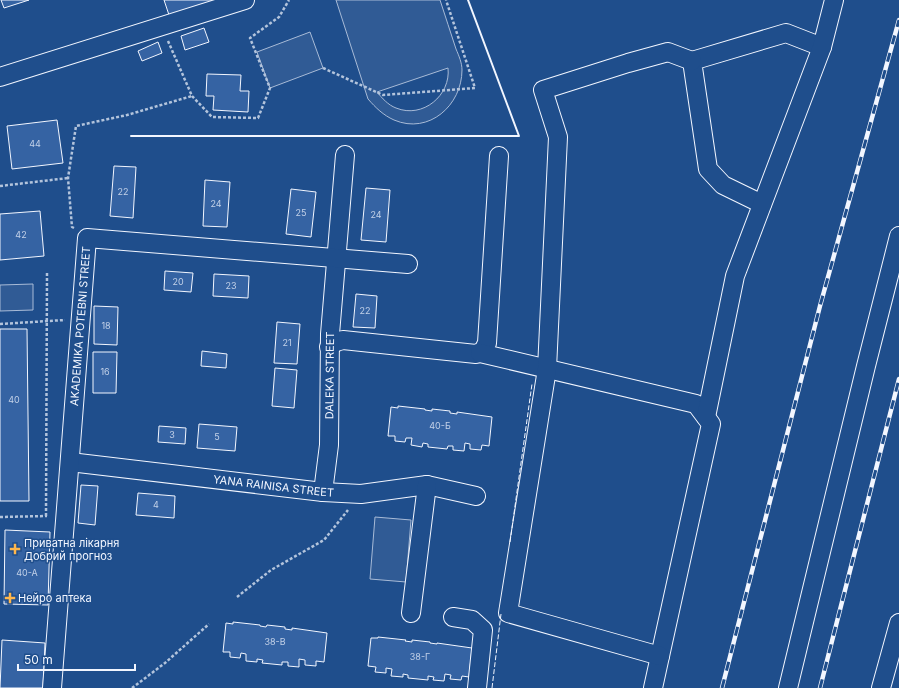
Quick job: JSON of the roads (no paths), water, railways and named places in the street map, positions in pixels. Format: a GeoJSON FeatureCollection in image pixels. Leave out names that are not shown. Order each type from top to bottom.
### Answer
{"type":"FeatureCollection","features":[{"type":"Feature","properties":{"kind":"street"},"geometry":{"type":"LineString","coordinates":[[0,77],[245,0]]}},
{"type":"Feature","properties":{"kind":"street"},"geometry":{"type":"LineString","coordinates":[[706,417],[735,276],[822,47],[834,0]]}},
{"type":"Feature","properties":{"kind":"street"},"geometry":{"type":"LineString","coordinates":[[660,656],[508,613],[547,369],[558,138],[543,90],[628,62],[668,52],[692,61],[786,33],[822,47]]}},
{"type":"Feature","properties":{"kind":"street"},"geometry":{"type":"LineString","coordinates":[[692,61],[708,169],[723,185],[762,204]]}},
{"type":"Feature","properties":{"kind":"street","name":"DALEKA STREET"},"geometry":{"type":"LineString","coordinates":[[323,492],[329,446],[330,347],[345,155]]}},
{"type":"Feature","properties":{"kind":"street"},"geometry":{"type":"LineString","coordinates":[[480,353],[487,344],[498,156]]}},
{"type":"Feature","properties":{"kind":"street"},"geometry":{"type":"LineString","coordinates":[[788,688],[899,236]]}},
{"type":"Feature","properties":{"kind":"street","name":"AKADEMIKA POTEBNI STREET"},"geometry":{"type":"LineString","coordinates":[[52,688],[87,238],[408,264]]}},
{"type":"Feature","properties":{"kind":"street"},"geometry":{"type":"LineString","coordinates":[[330,347],[336,342],[343,340],[476,354],[480,353],[696,404],[711,424],[652,688]]}},
{"type":"Feature","properties":{"kind":"street","name":"YANA RAINISA STREET"},"geometry":{"type":"LineString","coordinates":[[70,462],[323,492],[361,494],[427,484],[476,496]]}},
{"type":"Feature","properties":{"kind":"street"},"geometry":{"type":"LineString","coordinates":[[411,613],[427,484]]}},
{"type":"Feature","properties":{"kind":"street"},"geometry":{"type":"LineString","coordinates":[[453,617],[472,620],[483,630],[476,688]]}},
{"type":"Feature","properties":{"kind":"street"},"geometry":{"type":"LineString","coordinates":[[881,688],[899,622]]}},
{"type":"Feature","properties":{"kind":"railway"},"geometry":{"type":"LineString","coordinates":[[722,688],[820,306],[899,20]]}},
{"type":"Feature","properties":{"kind":"railway"},"geometry":{"type":"LineString","coordinates":[[820,688],[899,379]]}},
{"type":"Feature","properties":{"kind":"place","name":"Приватна лікарня Добрий прогноз"},"geometry":{"type":"Point","coordinates":[15,549]}},
{"type":"Feature","properties":{"kind":"place","name":"Нейро аптека"},"geometry":{"type":"Point","coordinates":[10,598]}}]}
